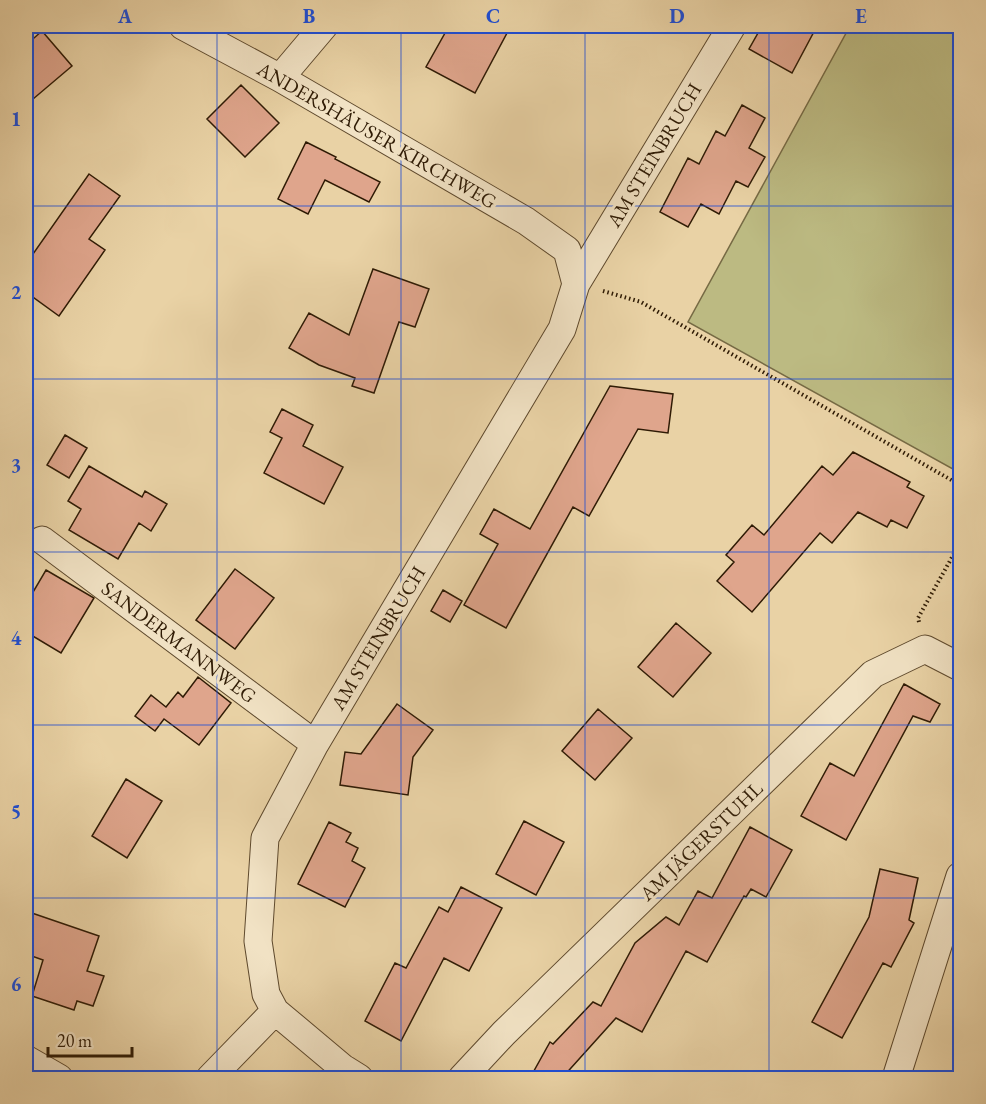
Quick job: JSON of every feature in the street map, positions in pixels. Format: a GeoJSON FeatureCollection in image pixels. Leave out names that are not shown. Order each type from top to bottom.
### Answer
{"type":"FeatureCollection","features":[{"type":"Feature","properties":{"kind":"street","name":"ANDERSHÄUSER KIRCHWEG"},"geometry":{"type":"LineString","coordinates":[[183,26],[280,78],[526,221],[567,250],[576,284]]}},
{"type":"Feature","properties":{"kind":"street"},"geometry":{"type":"LineString","coordinates":[[280,78],[324,26]]}},
{"type":"Feature","properties":{"kind":"street","name":"AM STEINBRUCH"},"geometry":{"type":"LineString","coordinates":[[275,1011],[266,994],[258,941],[265,838],[315,744],[562,329],[576,284],[732,26]]}},
{"type":"Feature","properties":{"kind":"street","name":"SANDERMANNWEG"},"geometry":{"type":"LineString","coordinates":[[42,540],[315,744]]}},
{"type":"Feature","properties":{"kind":"street"},"geometry":{"type":"LineString","coordinates":[[925,650],[960,667]]}},
{"type":"Feature","properties":{"kind":"street","name":"AM JÄGERSTUHL"},"geometry":{"type":"LineString","coordinates":[[462,1078],[504,1033],[873,674],[925,650]]}},
{"type":"Feature","properties":{"kind":"street"},"geometry":{"type":"LineString","coordinates":[[896,1078],[960,876]]}},
{"type":"Feature","properties":{"kind":"street"},"geometry":{"type":"LineString","coordinates":[[210,1078],[275,1011],[343,1068],[359,1078]]}},
{"type":"Feature","properties":{"kind":"street"},"geometry":{"type":"LineString","coordinates":[[26,1059],[59,1078]]}},
{"type":"Feature","properties":{"kind":"path"},"geometry":{"type":"LineString","coordinates":[[576,284],[641,302],[960,485]]}},
{"type":"Feature","properties":{"kind":"path"},"geometry":{"type":"LineString","coordinates":[[925,650],[918,618],[960,543]]}},
{"type":"Feature","properties":{"kind":"shaded area"},"geometry":{"type":"Polygon","coordinates":[[[850,26],[960,26],[960,473],[688,322],[850,26]]]}},
{"type":"Feature","properties":{"kind":"building"},"geometry":{"type":"Polygon","coordinates":[[[449,26],[494,26],[507,33],[475,93],[426,67],[449,26]]]}},
{"type":"Feature","properties":{"kind":"building"},"geometry":{"type":"Polygon","coordinates":[[[762,26],[817,26],[792,73],[749,49],[762,26]]]}},
{"type":"Feature","properties":{"kind":"building"},"geometry":{"type":"Polygon","coordinates":[[[42,31],[72,66],[26,105],[26,45],[42,31]]]}},
{"type":"Feature","properties":{"kind":"building"},"geometry":{"type":"Polygon","coordinates":[[[241,85],[279,123],[245,157],[207,119],[241,85]]]}},
{"type":"Feature","properties":{"kind":"building"},"geometry":{"type":"Polygon","coordinates":[[[742,105],[765,118],[749,148],[765,157],[748,187],[736,181],[719,214],[701,204],[688,227],[660,212],[688,158],[699,164],[716,131],[725,136],[742,105]]]}},
{"type":"Feature","properties":{"kind":"building"},"geometry":{"type":"Polygon","coordinates":[[[306,142],[380,182],[369,202],[325,180],[308,214],[278,199],[306,142]]]}},
{"type":"Feature","properties":{"kind":"building"},"geometry":{"type":"Polygon","coordinates":[[[89,174],[120,196],[89,239],[105,250],[59,316],[26,292],[26,264],[89,174]]]}},
{"type":"Feature","properties":{"kind":"building"},"geometry":{"type":"Polygon","coordinates":[[[373,269],[429,289],[415,327],[399,322],[374,393],[352,386],[355,378],[319,365],[289,348],[309,313],[349,335],[373,269]]]}},
{"type":"Feature","properties":{"kind":"building"},"geometry":{"type":"Polygon","coordinates":[[[610,386],[673,394],[668,433],[638,429],[589,516],[573,507],[506,628],[464,605],[498,544],[480,534],[494,509],[530,529],[610,386]]]}},
{"type":"Feature","properties":{"kind":"building"},"geometry":{"type":"Polygon","coordinates":[[[282,409],[313,425],[303,446],[343,467],[324,504],[264,473],[282,438],[270,432],[282,409]]]}},
{"type":"Feature","properties":{"kind":"building"},"geometry":{"type":"Polygon","coordinates":[[[65,435],[87,448],[69,478],[47,465],[65,435]]]}},
{"type":"Feature","properties":{"kind":"building"},"geometry":{"type":"Polygon","coordinates":[[[853,452],[910,482],[907,487],[924,496],[907,528],[891,520],[887,527],[858,512],[832,543],[820,533],[752,612],[717,581],[734,562],[726,555],[752,525],[764,535],[822,466],[833,475],[853,452]]]}},
{"type":"Feature","properties":{"kind":"building"},"geometry":{"type":"Polygon","coordinates":[[[89,466],[142,497],[145,491],[167,504],[151,531],[139,523],[118,559],[69,530],[81,509],[68,501],[89,466]]]}},
{"type":"Feature","properties":{"kind":"building"},"geometry":{"type":"Polygon","coordinates":[[[235,569],[274,598],[235,649],[196,620],[235,569]]]}},
{"type":"Feature","properties":{"kind":"building"},"geometry":{"type":"Polygon","coordinates":[[[46,570],[94,598],[61,653],[26,632],[26,604],[46,570]]]}},
{"type":"Feature","properties":{"kind":"building"},"geometry":{"type":"Polygon","coordinates":[[[443,590],[462,601],[450,622],[431,611],[443,590]]]}},
{"type":"Feature","properties":{"kind":"building"},"geometry":{"type":"Polygon","coordinates":[[[676,623],[711,653],[673,697],[638,667],[676,623]]]}},
{"type":"Feature","properties":{"kind":"building"},"geometry":{"type":"Polygon","coordinates":[[[198,677],[231,703],[199,745],[164,719],[155,731],[135,716],[151,695],[166,707],[178,692],[183,697],[198,677]]]}},
{"type":"Feature","properties":{"kind":"building"},"geometry":{"type":"Polygon","coordinates":[[[904,684],[940,704],[930,722],[913,716],[846,840],[801,816],[830,763],[854,776],[904,684]]]}},
{"type":"Feature","properties":{"kind":"building"},"geometry":{"type":"Polygon","coordinates":[[[397,704],[433,730],[413,757],[408,795],[340,785],[345,752],[361,754],[397,704]]]}},
{"type":"Feature","properties":{"kind":"building"},"geometry":{"type":"Polygon","coordinates":[[[598,709],[632,738],[595,780],[562,751],[598,709]]]}},
{"type":"Feature","properties":{"kind":"building"},"geometry":{"type":"Polygon","coordinates":[[[126,779],[162,801],[127,858],[92,836],[126,779]]]}},
{"type":"Feature","properties":{"kind":"building"},"geometry":{"type":"Polygon","coordinates":[[[524,821],[564,842],[536,895],[496,874],[524,821]]]}},
{"type":"Feature","properties":{"kind":"building"},"geometry":{"type":"Polygon","coordinates":[[[329,822],[351,833],[346,842],[358,848],[352,861],[365,868],[345,907],[298,884],[329,822]]]}},
{"type":"Feature","properties":{"kind":"building"},"geometry":{"type":"Polygon","coordinates":[[[750,827],[792,850],[766,897],[751,889],[746,897],[744,896],[707,962],[686,951],[642,1032],[616,1018],[562,1078],[530,1078],[550,1042],[553,1044],[593,1002],[601,1006],[635,943],[666,917],[679,925],[698,891],[712,898],[750,827]]]}},
{"type":"Feature","properties":{"kind":"building"},"geometry":{"type":"Polygon","coordinates":[[[880,869],[918,878],[909,920],[914,923],[891,967],[883,963],[842,1038],[812,1022],[869,917],[880,869]]]}},
{"type":"Feature","properties":{"kind":"building"},"geometry":{"type":"Polygon","coordinates":[[[461,887],[502,908],[469,971],[444,958],[401,1041],[365,1021],[395,963],[406,968],[439,907],[448,912],[461,887]]]}},
{"type":"Feature","properties":{"kind":"building"},"geometry":{"type":"Polygon","coordinates":[[[26,911],[99,936],[87,971],[104,976],[93,1006],[77,1001],[74,1010],[32,996],[43,960],[26,954],[26,911]]]}}]}
